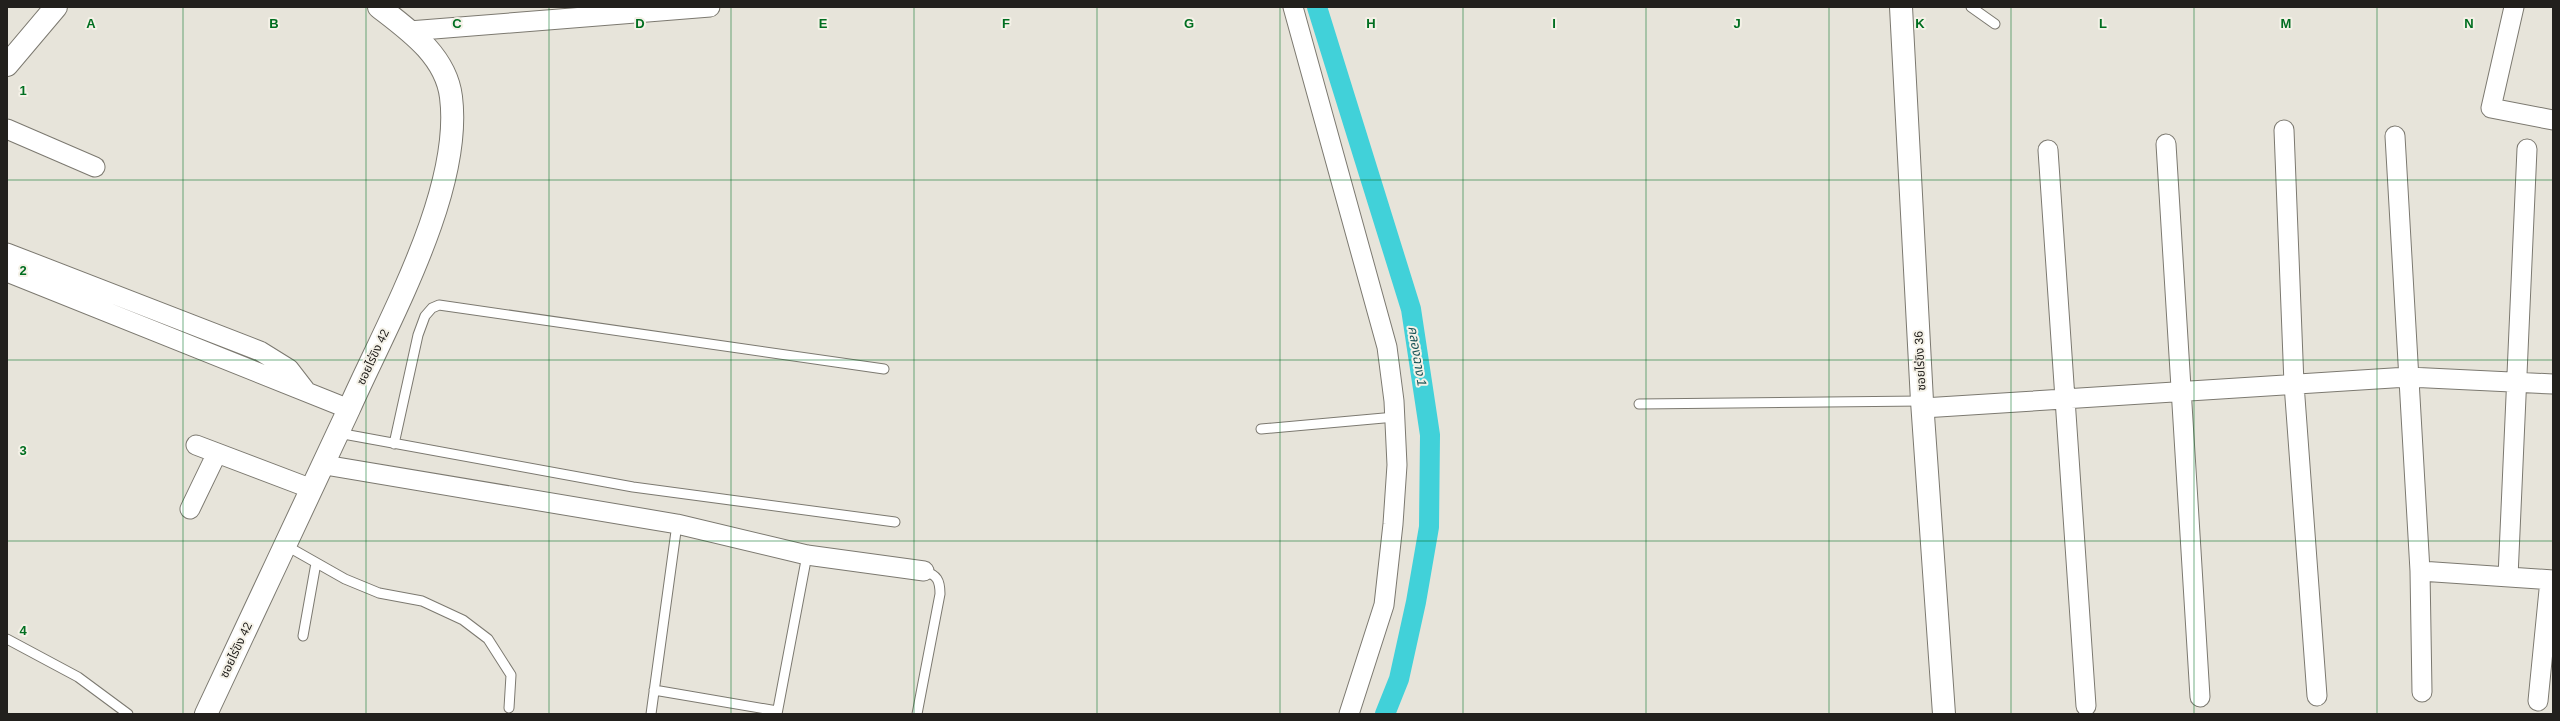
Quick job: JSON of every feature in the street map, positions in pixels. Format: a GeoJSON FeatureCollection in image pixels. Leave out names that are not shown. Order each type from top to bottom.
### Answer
{"type":"FeatureCollection","features":[{"type":"Feature","properties":{"kind":"street"},"geometry":{"type":"LineString","coordinates":[[7,65],[56,7]]}},
{"type":"Feature","properties":{"kind":"street"},"geometry":{"type":"LineString","coordinates":[[409,30],[546,13],[710,7]]}},
{"type":"Feature","properties":{"kind":"street"},"geometry":{"type":"LineString","coordinates":[[1293,7],[1387,347],[1395,418],[1397,465],[1384,604],[1349,714]]}},
{"type":"Feature","properties":{"kind":"street","name":"ซอยไร่ขิง 36"},"geometry":{"type":"LineString","coordinates":[[1902,7],[1922,405],[1944,714]]}},
{"type":"Feature","properties":{"kind":"street"},"geometry":{"type":"LineString","coordinates":[[2514,7],[2491,108],[2553,120]]}},
{"type":"Feature","properties":{"kind":"street","name":"ซอยไร่ขิง 42"},"geometry":{"type":"LineString","coordinates":[[206,714],[285,545],[325,465],[338,433],[383,338],[419,253],[438,200],[449,161],[453,131],[451,95],[443,69],[409,30],[382,8]]}},
{"type":"Feature","properties":{"kind":"street"},"geometry":{"type":"LineString","coordinates":[[7,129],[95,167]]}},
{"type":"Feature","properties":{"kind":"street"},"geometry":{"type":"LineString","coordinates":[[2284,130],[2294,384],[2317,696]]}},
{"type":"Feature","properties":{"kind":"street"},"geometry":{"type":"LineString","coordinates":[[2395,136],[2420,571],[2422,692]]}},
{"type":"Feature","properties":{"kind":"street"},"geometry":{"type":"LineString","coordinates":[[2166,144],[2200,697]]}},
{"type":"Feature","properties":{"kind":"street"},"geometry":{"type":"LineString","coordinates":[[2508,577],[2527,149]]}},
{"type":"Feature","properties":{"kind":"street"},"geometry":{"type":"LineString","coordinates":[[2048,150],[2086,706]]}},
{"type":"Feature","properties":{"kind":"street"},"geometry":{"type":"LineString","coordinates":[[7,253],[260,351],[289,369],[307,392]]}},
{"type":"Feature","properties":{"kind":"street"},"geometry":{"type":"LineString","coordinates":[[7,272],[349,409]]}},
{"type":"Feature","properties":{"kind":"street"},"geometry":{"type":"LineString","coordinates":[[1922,405],[2064,399],[2408,377],[2516,381],[2553,384]]}},
{"type":"Feature","properties":{"kind":"street"},"geometry":{"type":"LineString","coordinates":[[196,445],[312,489]]}},
{"type":"Feature","properties":{"kind":"street"},"geometry":{"type":"LineString","coordinates":[[190,509],[217,453]]}},
{"type":"Feature","properties":{"kind":"street"},"geometry":{"type":"LineString","coordinates":[[325,465],[677,524],[807,555],[924,570]]}},
{"type":"Feature","properties":{"kind":"street"},"geometry":{"type":"LineString","coordinates":[[2420,571],[2551,580],[2538,701]]}},
{"type":"Feature","properties":{"kind":"lane"},"geometry":{"type":"LineString","coordinates":[[1971,7],[1996,24]]}},
{"type":"Feature","properties":{"kind":"lane"},"geometry":{"type":"LineString","coordinates":[[394,444],[418,335],[425,316],[432,308],[439,305],[884,369]]}},
{"type":"Feature","properties":{"kind":"lane"},"geometry":{"type":"LineString","coordinates":[[1639,404],[1922,405]]}},
{"type":"Feature","properties":{"kind":"lane"},"geometry":{"type":"LineString","coordinates":[[1261,429],[1395,418]]}},
{"type":"Feature","properties":{"kind":"lane"},"geometry":{"type":"LineString","coordinates":[[338,433],[633,487],[895,522]]}},
{"type":"Feature","properties":{"kind":"lane"},"geometry":{"type":"LineString","coordinates":[[651,714],[677,524]]}},
{"type":"Feature","properties":{"kind":"lane"},"geometry":{"type":"LineString","coordinates":[[285,545],[345,579],[379,593],[422,601],[463,620],[488,639],[511,675],[509,708]]}},
{"type":"Feature","properties":{"kind":"lane"},"geometry":{"type":"LineString","coordinates":[[654,690],[777,713],[807,555]]}},
{"type":"Feature","properties":{"kind":"lane"},"geometry":{"type":"LineString","coordinates":[[303,636],[316,563]]}},
{"type":"Feature","properties":{"kind":"lane"},"geometry":{"type":"LineString","coordinates":[[917,714],[940,594],[940,582],[934,574],[924,570]]}},
{"type":"Feature","properties":{"kind":"lane"},"geometry":{"type":"LineString","coordinates":[[7,639],[78,677],[128,714]]}},
{"type":"Feature","properties":{"kind":"waterway","name":"คลองฉาง 1"},"geometry":{"type":"LineString","coordinates":[[1317,7],[1411,309],[1430,435],[1429,527],[1416,602],[1399,679],[1385,714]]}}]}
